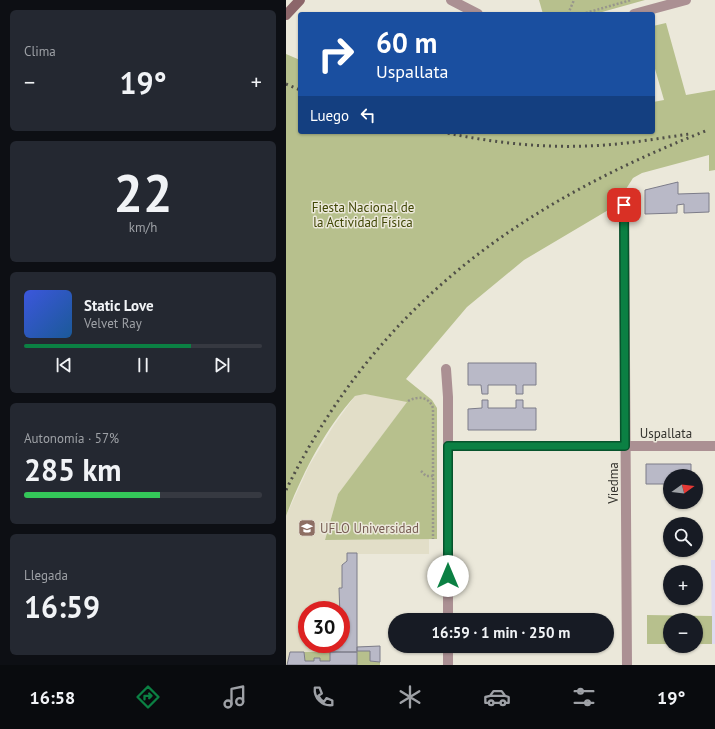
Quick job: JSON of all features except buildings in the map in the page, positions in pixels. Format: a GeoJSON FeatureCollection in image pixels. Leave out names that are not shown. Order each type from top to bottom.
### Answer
{"type":"FeatureCollection","features":[{"type":"Feature","properties":{"kind":"main road"},"geometry":{"type":"LineString","coordinates":[[286,15],[300,0]]}},
{"type":"Feature","properties":{"kind":"street"},"geometry":{"type":"LineString","coordinates":[[450,0],[474,12]]}},
{"type":"Feature","properties":{"kind":"street"},"geometry":{"type":"LineString","coordinates":[[641,12],[679,1]]}},
{"type":"Feature","properties":{"kind":"street","name":"Viedma"},"geometry":{"type":"LineString","coordinates":[[624,205],[627,665]]}},
{"type":"Feature","properties":{"kind":"street"},"geometry":{"type":"LineString","coordinates":[[446,369],[448,383],[448,613]]}},
{"type":"Feature","properties":{"kind":"street","name":"Uspallata"},"geometry":{"type":"LineString","coordinates":[[448,446],[715,446]]}},
{"type":"Feature","properties":{"kind":"street"},"geometry":{"type":"LineString","coordinates":[[448,653],[448,665]]}},
{"type":"Feature","properties":{"kind":"path"},"geometry":{"type":"LineString","coordinates":[[569,12],[574,0]]}},
{"type":"Feature","properties":{"kind":"path"},"geometry":{"type":"LineString","coordinates":[[589,12],[631,0]]}},
{"type":"Feature","properties":{"kind":"path"},"geometry":{"type":"LineString","coordinates":[[408,401],[416,398],[422,398],[430,402],[433,408],[433,539]]}},
{"type":"Feature","properties":{"kind":"path"},"geometry":{"type":"LineString","coordinates":[[421,471],[426,476],[433,476]]}},
{"type":"Feature","properties":{"kind":"shaded area","name":"UFLO Universidad"},"geometry":{"type":"Polygon","coordinates":[[[365,394],[408,401],[338,494],[325,540],[429,539],[429,554],[357,554],[357,646],[380,646],[380,665],[286,665],[286,516],[309,466],[334,425],[355,396],[365,394]]]}},
{"type":"Feature","properties":{"kind":"shaded area"},"geometry":{"type":"Polygon","coordinates":[[[711,560],[715,560],[715,644],[712,644],[711,560]]]}},
{"type":"Feature","properties":{"kind":"green space"},"geometry":{"type":"Polygon","coordinates":[[[539,0],[645,0],[602,12],[542,12],[539,0]]]}},
{"type":"Feature","properties":{"kind":"green space","name":"Fiesta Nacional de la Actividad Física"},"geometry":{"type":"Polygon","coordinates":[[[666,23],[686,95],[715,90],[715,170],[709,171],[709,155],[642,173],[633,178],[619,200],[610,209],[524,260],[467,307],[406,379],[432,400],[437,408],[437,539],[325,540],[338,494],[407,402],[365,394],[355,396],[324,437],[299,484],[286,516],[286,54],[298,59],[298,134],[655,134],[655,102],[664,100],[655,69],[655,26],[666,23]]]}},
{"type":"Feature","properties":{"kind":"green space"},"geometry":{"type":"Polygon","coordinates":[[[647,615],[663,615],[663,644],[647,644],[647,615]]]}},
{"type":"Feature","properties":{"kind":"green space"},"geometry":{"type":"Polygon","coordinates":[[[703,616],[712,616],[712,644],[703,644],[703,616]]]}},
{"type":"Feature","properties":{"kind":"green space"},"geometry":{"type":"Polygon","coordinates":[[[357,651],[370,651],[370,661],[380,662],[380,665],[357,665],[357,651]]]}},
{"type":"Feature","properties":{"kind":"green space"},"geometry":{"type":"Polygon","coordinates":[[[304,653],[330,653],[330,661],[320,661],[320,658],[314,658],[314,661],[305,661],[304,653]]]}},
{"type":"Feature","properties":{"kind":"railway"},"geometry":{"type":"LineString","coordinates":[[286,84],[298,89]]}},
{"type":"Feature","properties":{"kind":"railway"},"geometry":{"type":"LineString","coordinates":[[286,490],[323,424],[364,366],[410,314],[461,268],[516,227],[575,191],[639,159],[708,130]]}},
{"type":"Feature","properties":{"kind":"railway"},"geometry":{"type":"LineString","coordinates":[[452,134],[514,144],[551,146],[587,146],[638,142],[689,134]]}},
{"type":"Feature","properties":{"kind":"place","name":"UFLO Universidad"},"geometry":{"type":"Point","coordinates":[307,528]}},
{"type":"Feature","properties":{"kind":"route"},"geometry":{"type":"LineString","coordinates":[[448,576],[448,446],[625,446],[624,205]]}}]}
